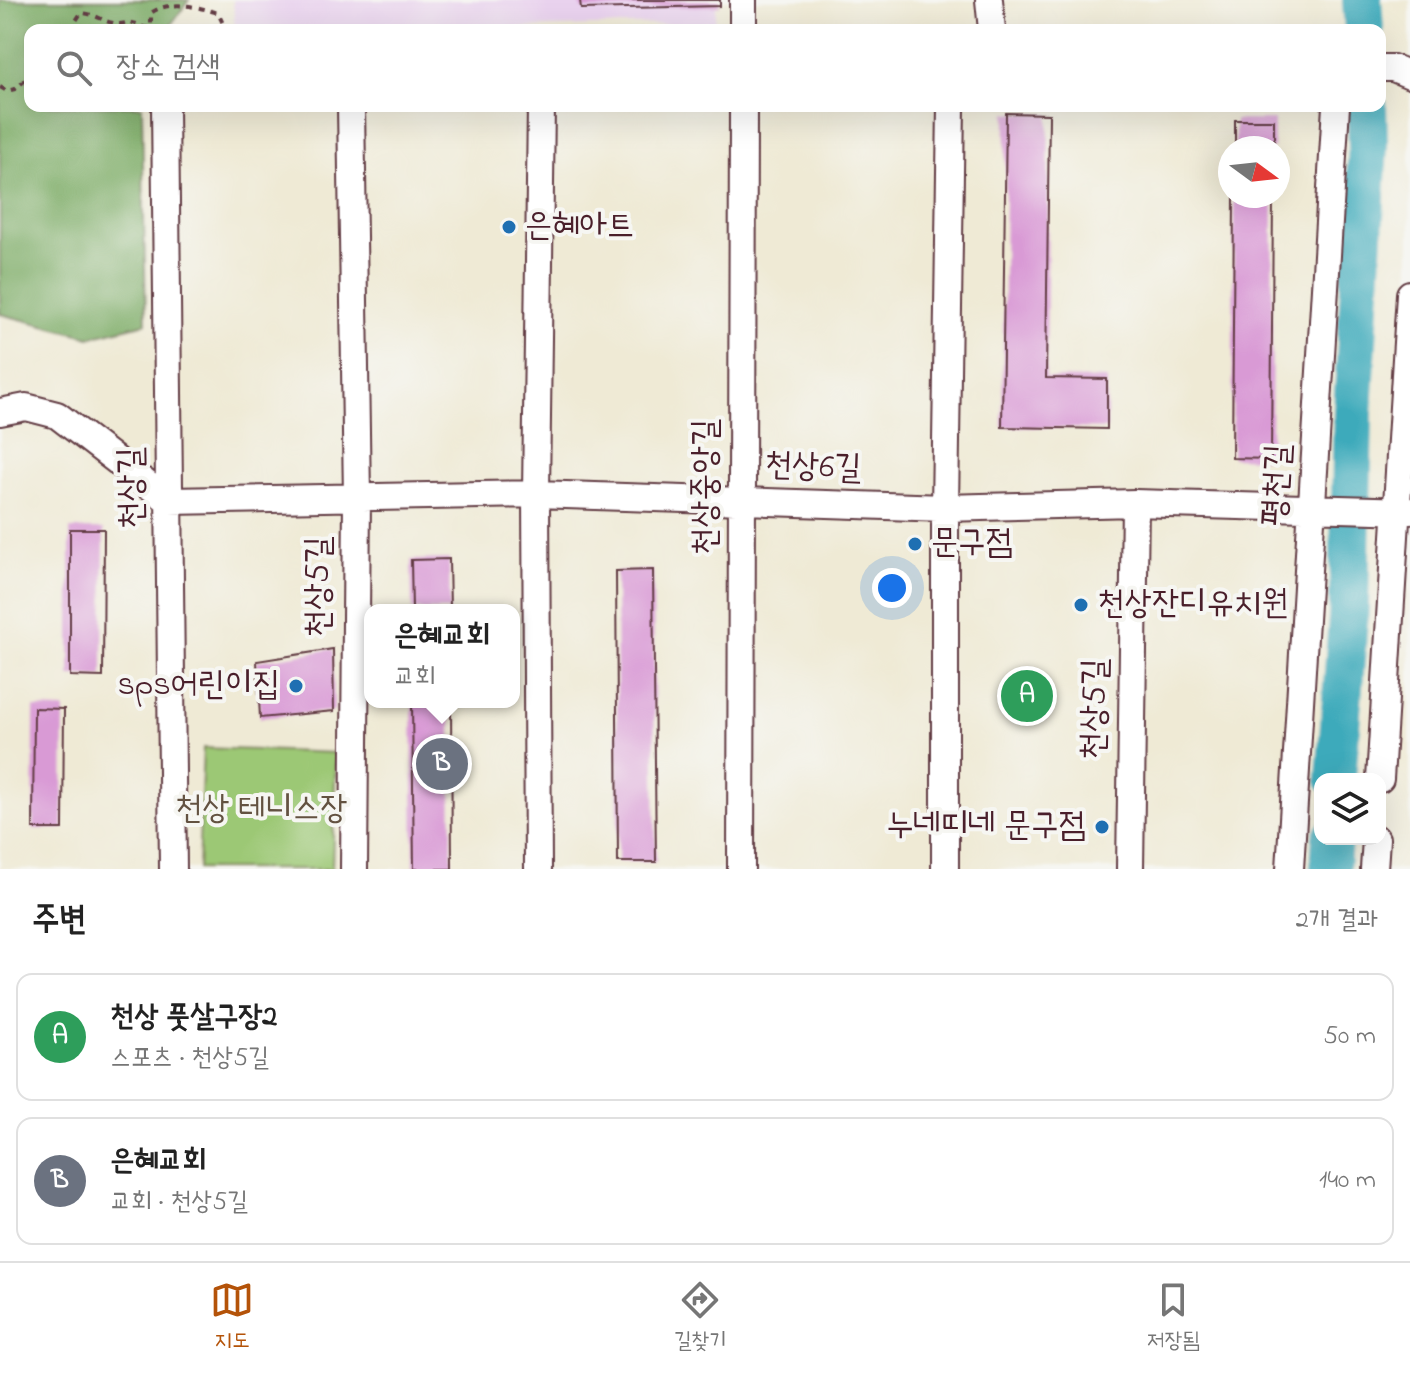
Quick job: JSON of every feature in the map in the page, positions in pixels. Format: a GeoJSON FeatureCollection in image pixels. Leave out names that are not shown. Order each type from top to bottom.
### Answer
{"type":"FeatureCollection","features":[{"type":"Feature","properties":{"kind":"street"},"geometry":{"type":"LineString","coordinates":[[743,0],[743,24]]}},
{"type":"Feature","properties":{"kind":"street"},"geometry":{"type":"LineString","coordinates":[[989,0],[991,24]]}},
{"type":"Feature","properties":{"kind":"street","name":"천상길"},"geometry":{"type":"LineString","coordinates":[[165,112],[173,869]]}},
{"type":"Feature","properties":{"kind":"street"},"geometry":{"type":"LineString","coordinates":[[351,112],[357,497]]}},
{"type":"Feature","properties":{"kind":"street"},"geometry":{"type":"LineString","coordinates":[[538,869],[536,494],[541,112]]}},
{"type":"Feature","properties":{"kind":"street","name":"천상중앙길"},"geometry":{"type":"LineString","coordinates":[[741,869],[743,112]]}},
{"type":"Feature","properties":{"kind":"street"},"geometry":{"type":"LineString","coordinates":[[945,869],[945,508],[951,112]]}},
{"type":"Feature","properties":{"kind":"street","name":"평천길"},"geometry":{"type":"LineString","coordinates":[[1290,869],[1323,506],[1336,112]]}},
{"type":"Feature","properties":{"kind":"street"},"geometry":{"type":"LineString","coordinates":[[1380,773],[1393,510],[1410,294]]}},
{"type":"Feature","properties":{"kind":"street"},"geometry":{"type":"LineString","coordinates":[[0,412],[26,407],[57,415],[169,501]]}},
{"type":"Feature","properties":{"kind":"street","name":"천상6길"},"geometry":{"type":"LineString","coordinates":[[169,501],[536,494],[945,508],[1135,503],[1393,510]]}},
{"type":"Feature","properties":{"kind":"street","name":"천상5길"},"geometry":{"type":"LineString","coordinates":[[354,869],[357,497]]}},
{"type":"Feature","properties":{"kind":"street","name":"천상5길"},"geometry":{"type":"LineString","coordinates":[[1130,869],[1135,503]]}},
{"type":"Feature","properties":{"kind":"street"},"geometry":{"type":"LineString","coordinates":[[1374,869],[1376,845]]}},
{"type":"Feature","properties":{"kind":"path"},"geometry":{"type":"LineString","coordinates":[[151,24],[151,13],[158,6],[174,2],[218,13],[223,24]]}},
{"type":"Feature","properties":{"kind":"path"},"geometry":{"type":"LineString","coordinates":[[74,24],[81,13],[96,14],[115,24],[132,21],[138,24]]}},
{"type":"Feature","properties":{"kind":"path"},"geometry":{"type":"LineString","coordinates":[[0,87],[7,91],[24,81]]}},
{"type":"Feature","properties":{"kind":"shaded area"},"geometry":{"type":"Polygon","coordinates":[[[233,0],[717,0],[715,23],[235,24],[233,0]]]}},
{"type":"Feature","properties":{"kind":"green space"},"geometry":{"type":"Polygon","coordinates":[[[0,0],[189,0],[171,24],[24,24],[24,112],[142,112],[146,323],[90,337],[0,314],[0,0]]]}},
{"type":"Feature","properties":{"kind":"green space","name":"천상 테니스장"},"geometry":{"type":"Polygon","coordinates":[[[203,748],[336,753],[332,869],[198,869],[203,748]]]}},
{"type":"Feature","properties":{"kind":"building"},"geometry":{"type":"Polygon","coordinates":[[[580,0],[720,0],[720,6],[581,9],[580,0]]]}},
{"type":"Feature","properties":{"kind":"building"},"geometry":{"type":"Polygon","coordinates":[[[1006,113],[1049,114],[1046,378],[1107,379],[1107,429],[1002,427],[1006,113]]]}},
{"type":"Feature","properties":{"kind":"building"},"geometry":{"type":"Polygon","coordinates":[[[1235,120],[1274,120],[1274,136],[1235,136],[1235,120]]]}},
{"type":"Feature","properties":{"kind":"building"},"geometry":{"type":"Polygon","coordinates":[[[1234,208],[1273,208],[1271,459],[1232,458],[1234,208]]]}},
{"type":"Feature","properties":{"kind":"building"},"geometry":{"type":"Polygon","coordinates":[[[70,529],[104,529],[103,677],[70,676],[70,529]]]}},
{"type":"Feature","properties":{"kind":"building"},"geometry":{"type":"Polygon","coordinates":[[[449,559],[450,604],[412,604],[411,560],[449,559]]]}},
{"type":"Feature","properties":{"kind":"building"},"geometry":{"type":"Polygon","coordinates":[[[653,570],[656,862],[618,862],[616,571],[653,570]]]}},
{"type":"Feature","properties":{"kind":"building","name":"sps어린이집"},"geometry":{"type":"Polygon","coordinates":[[[333,649],[334,711],[260,718],[257,661],[333,649]]]}},
{"type":"Feature","properties":{"kind":"building"},"geometry":{"type":"Polygon","coordinates":[[[34,708],[64,709],[63,829],[33,829],[34,708]]]}},
{"type":"Feature","properties":{"kind":"building"},"geometry":{"type":"Polygon","coordinates":[[[412,708],[451,708],[452,869],[414,869],[412,708]]]}},
{"type":"Feature","properties":{"kind":"waterway"},"geometry":{"type":"LineString","coordinates":[[1362,0],[1364,24]]}},
{"type":"Feature","properties":{"kind":"waterway"},"geometry":{"type":"LineString","coordinates":[[1336,773],[1349,606],[1353,413],[1367,112]]}},
{"type":"Feature","properties":{"kind":"waterway"},"geometry":{"type":"LineString","coordinates":[[1330,869],[1332,845]]}},
{"type":"Feature","properties":{"kind":"place","name":"은혜아트"},"geometry":{"type":"Point","coordinates":[509,227]}},
{"type":"Feature","properties":{"kind":"place","name":"문구점"},"geometry":{"type":"Point","coordinates":[915,544]}},
{"type":"Feature","properties":{"kind":"place","name":"천상잔디유치원"},"geometry":{"type":"Point","coordinates":[1081,605]}},
{"type":"Feature","properties":{"kind":"place","name":"sps어린이집"},"geometry":{"type":"Point","coordinates":[296,686]}},
{"type":"Feature","properties":{"kind":"place","name":"천상 풋살구장2"},"geometry":{"type":"Point","coordinates":[1027,696]}},
{"type":"Feature","properties":{"kind":"place","name":"은혜교회"},"geometry":{"type":"Point","coordinates":[442,764]}},
{"type":"Feature","properties":{"kind":"place","name":"누네띠네 문구점"},"geometry":{"type":"Point","coordinates":[1102,827]}}]}
